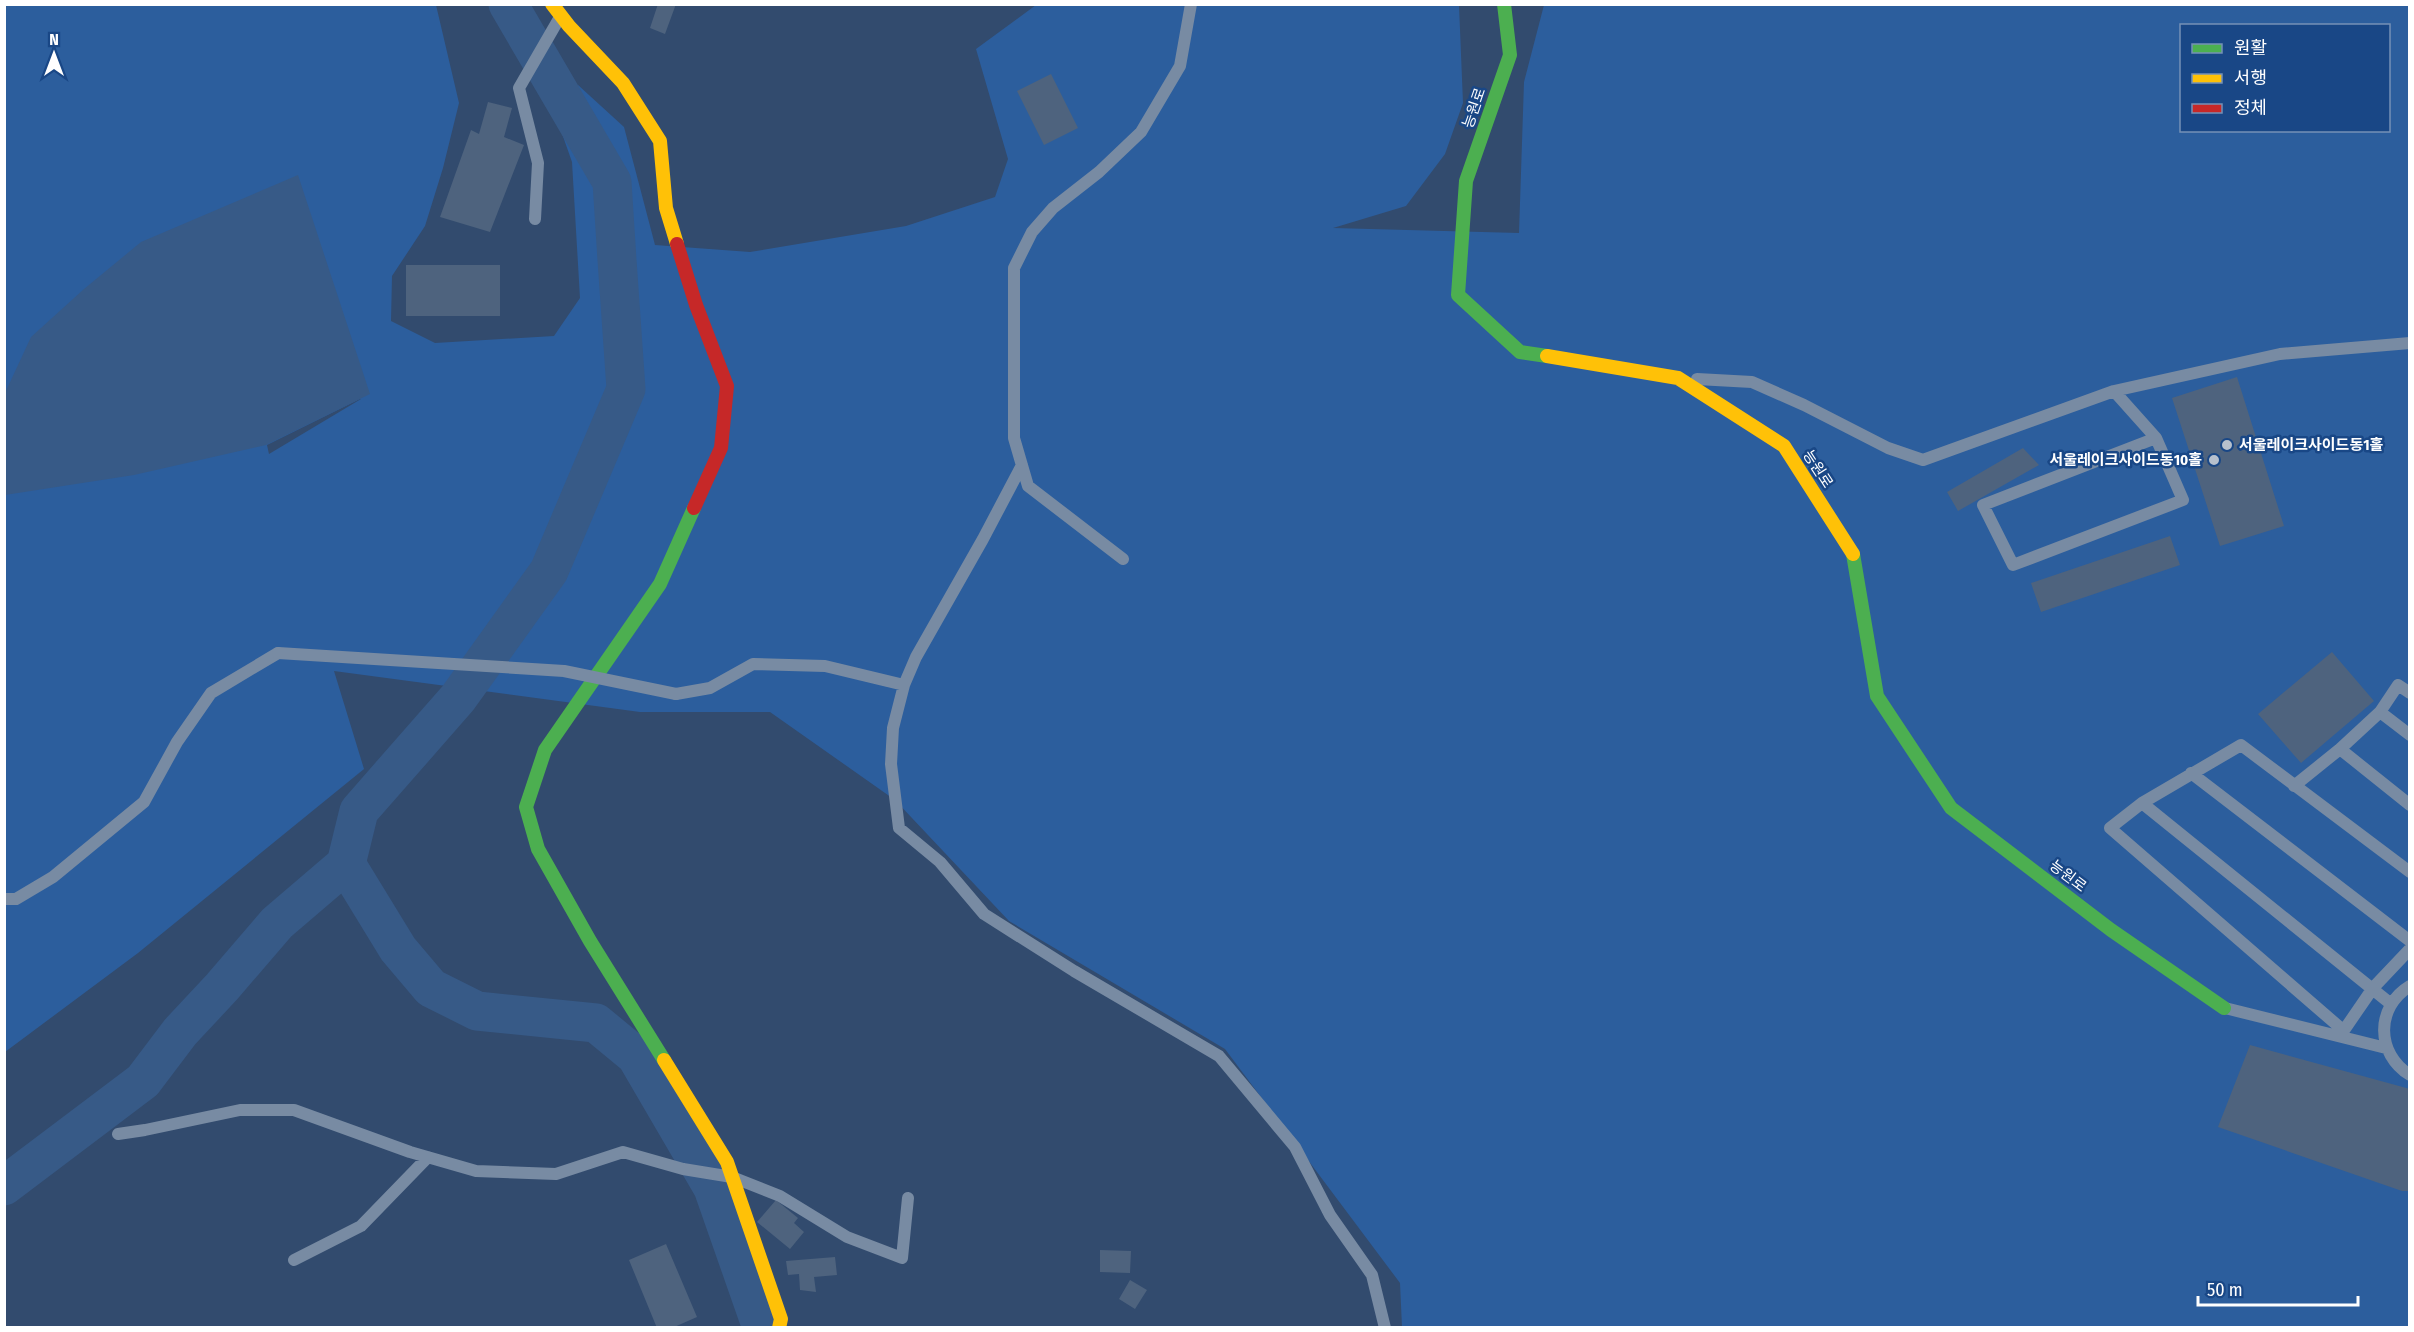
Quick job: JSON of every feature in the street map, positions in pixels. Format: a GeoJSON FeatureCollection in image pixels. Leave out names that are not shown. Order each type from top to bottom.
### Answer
{"type":"FeatureCollection","features":[{"type":"Feature","properties":{"kind":"street"},"geometry":{"type":"LineString","coordinates":[[552,4],[560,17],[623,83],[660,141],[666,208],[696,305],[726,386],[721,448],[660,584],[545,750],[526,807],[538,849],[544,860],[590,941],[726,1162],[783,1321]]}},
{"type":"Feature","properties":{"kind":"street","name":"능원로"},"geometry":{"type":"LineString","coordinates":[[1504,4],[1510,55],[1466,181],[1458,295],[1520,352],[1678,378],[1784,446],[1854,556],[1876,696],[1951,808],[2111,930],[2223,1008]]}},
{"type":"Feature","properties":{"kind":"lane"},"geometry":{"type":"LineString","coordinates":[[1123,559],[1028,486],[1014,438],[1014,268],[1032,232],[1053,208],[1099,172],[1142,132],[1180,66],[1191,4]]}},
{"type":"Feature","properties":{"kind":"lane"},"geometry":{"type":"LineString","coordinates":[[535,219],[538,164],[519,88],[560,17]]}},
{"type":"Feature","properties":{"kind":"lane"},"geometry":{"type":"LineString","coordinates":[[1678,378],[1752,382],[1804,405],[1888,448],[1923,460],[2114,391],[2280,354],[2409,343]]}},
{"type":"Feature","properties":{"kind":"lane"},"geometry":{"type":"LineString","coordinates":[[2114,391],[2156,438],[2183,500],[2013,565],[1983,505],[2156,438]]}},
{"type":"Feature","properties":{"kind":"lane"},"geometry":{"type":"LineString","coordinates":[[1022,465],[916,657],[904,685],[893,728],[891,764],[899,828],[940,862],[984,914],[1074,971],[1218,1056],[1295,1147],[1330,1215],[1372,1275],[1385,1328]]}},
{"type":"Feature","properties":{"kind":"lane"},"geometry":{"type":"LineString","coordinates":[[4,899],[16,899],[53,877],[144,802],[177,742],[211,693],[278,653],[564,671],[676,694],[710,688],[753,664],[825,666],[904,685]]}},
{"type":"Feature","properties":{"kind":"lane"},"geometry":{"type":"LineString","coordinates":[[2294,786],[2340,749],[2380,712],[2398,685],[2409,693]]}},
{"type":"Feature","properties":{"kind":"lane"},"geometry":{"type":"LineString","coordinates":[[2380,712],[2409,735]]}},
{"type":"Feature","properties":{"kind":"lane"},"geometry":{"type":"LineString","coordinates":[[2342,1034],[2110,828],[2142,803],[2241,745],[2409,872]]}},
{"type":"Feature","properties":{"kind":"lane"},"geometry":{"type":"LineString","coordinates":[[2340,749],[2409,805]]}},
{"type":"Feature","properties":{"kind":"lane"},"geometry":{"type":"LineString","coordinates":[[2192,773],[2409,941]]}},
{"type":"Feature","properties":{"kind":"lane"},"geometry":{"type":"LineString","coordinates":[[2142,803],[2391,1004]]}},
{"type":"Feature","properties":{"kind":"lane"},"geometry":{"type":"LineString","coordinates":[[2342,1034],[2373,988],[2409,949]]}},
{"type":"Feature","properties":{"kind":"lane"},"geometry":{"type":"LineString","coordinates":[[2409,986],[2394,998],[2386,1014],[2383,1031],[2386,1048],[2395,1063],[2409,1075]]}},
{"type":"Feature","properties":{"kind":"lane"},"geometry":{"type":"LineString","coordinates":[[2223,1008],[2342,1034],[2386,1048]]}},
{"type":"Feature","properties":{"kind":"lane"},"geometry":{"type":"LineString","coordinates":[[118,1134],[240,1110],[294,1110],[428,1157],[476,1171],[556,1174],[622,1152],[683,1169],[732,1177],[780,1196],[847,1237],[902,1258],[908,1198]]}},
{"type":"Feature","properties":{"kind":"lane"},"geometry":{"type":"LineString","coordinates":[[294,1260],[361,1226],[428,1157]]}},
{"type":"Feature","properties":{"kind":"shaded area"},"geometry":{"type":"Polygon","coordinates":[[[5,5],[436,5],[459,103],[443,168],[425,226],[392,276],[391,321],[435,343],[554,336],[580,298],[572,162],[552,105],[578,85],[624,127],[655,245],[750,252],[906,226],[995,197],[1008,159],[976,49],[1036,5],[1459,5],[1463,103],[1445,154],[1406,206],[1333,228],[1519,233],[1524,82],[1544,5],[2409,5],[2409,1327],[1402,1327],[1400,1283],[1225,1049],[1009,921],[895,800],[770,712],[640,712],[334,671],[364,769],[138,953],[5,1052],[5,5]],[[361,399],[267,445],[269,454],[361,399]]]}},
{"type":"Feature","properties":{"kind":"shaded area"},"geometry":{"type":"Polygon","coordinates":[[[298,175],[370,394],[266,445],[134,475],[5,495],[5,393],[31,337],[141,242],[298,175]]]}},
{"type":"Feature","properties":{"kind":"building"},"geometry":{"type":"Polygon","coordinates":[[[658,4],[676,4],[665,34],[650,28],[658,4]]]}},
{"type":"Feature","properties":{"kind":"building"},"geometry":{"type":"Polygon","coordinates":[[[1051,74],[1078,128],[1044,145],[1017,91],[1051,74]]]}},
{"type":"Feature","properties":{"kind":"building"},"geometry":{"type":"Polygon","coordinates":[[[488,102],[512,108],[504,137],[524,145],[490,232],[440,217],[471,130],[479,134],[488,102]]]}},
{"type":"Feature","properties":{"kind":"building"},"geometry":{"type":"Polygon","coordinates":[[[406,265],[500,265],[500,316],[406,316],[406,265]]]}},
{"type":"Feature","properties":{"kind":"building"},"geometry":{"type":"Polygon","coordinates":[[[2237,377],[2284,526],[2220,546],[2172,398],[2237,377]]]}},
{"type":"Feature","properties":{"kind":"building"},"geometry":{"type":"Polygon","coordinates":[[[2023,448],[2039,465],[1958,511],[1947,492],[2023,448]]]}},
{"type":"Feature","properties":{"kind":"building"},"geometry":{"type":"Polygon","coordinates":[[[2170,536],[2180,565],[2041,612],[2031,583],[2170,536]]]}},
{"type":"Feature","properties":{"kind":"building"},"geometry":{"type":"Polygon","coordinates":[[[2332,652],[2374,701],[2301,763],[2258,714],[2332,652]]]}},
{"type":"Feature","properties":{"kind":"building"},"geometry":{"type":"Polygon","coordinates":[[[2250,1045],[2410,1089],[2410,1191],[2402,1191],[2218,1127],[2250,1045]]]}},
{"type":"Feature","properties":{"kind":"building"},"geometry":{"type":"Polygon","coordinates":[[[776,1200],[798,1218],[794,1223],[804,1232],[790,1249],[757,1222],[776,1200]]]}},
{"type":"Feature","properties":{"kind":"building"},"geometry":{"type":"Polygon","coordinates":[[[666,1244],[697,1317],[672,1328],[657,1328],[629,1260],[666,1244]]]}},
{"type":"Feature","properties":{"kind":"building"},"geometry":{"type":"Polygon","coordinates":[[[1100,1250],[1131,1251],[1130,1273],[1100,1272],[1100,1250]]]}},
{"type":"Feature","properties":{"kind":"building"},"geometry":{"type":"Polygon","coordinates":[[[835,1257],[837,1275],[814,1277],[816,1292],[800,1290],[799,1274],[788,1275],[786,1261],[835,1257]]]}},
{"type":"Feature","properties":{"kind":"building"},"geometry":{"type":"Polygon","coordinates":[[[1130,1280],[1147,1290],[1135,1309],[1119,1299],[1130,1280]]]}},
{"type":"Feature","properties":{"kind":"waterway"},"geometry":{"type":"LineString","coordinates":[[4,1186],[143,1081],[180,1032],[277,923],[346,864],[359,811],[458,698],[549,571],[626,389],[612,182],[508,4]]}},
{"type":"Feature","properties":{"kind":"waterway"},"geometry":{"type":"LineString","coordinates":[[346,864],[398,949],[431,988],[477,1011],[596,1023],[636,1056],[713,1188],[762,1328]]}},
{"type":"Feature","properties":{"kind":"traffic: fast"},"geometry":{"type":"LineString","coordinates":[[1504,4],[1510,55],[1466,181],[1458,295],[1520,352],[1547,356]]}},
{"type":"Feature","properties":{"kind":"traffic: fast"},"geometry":{"type":"LineString","coordinates":[[664,1060],[590,941],[538,849],[526,807],[545,750],[660,584],[694,508]]}},
{"type":"Feature","properties":{"kind":"traffic: fast"},"geometry":{"type":"LineString","coordinates":[[1853,554],[1877,696],[1951,808],[2111,930],[2224,1008]]}},
{"type":"Feature","properties":{"kind":"traffic: slow"},"geometry":{"type":"LineString","coordinates":[[552,4],[569,26],[623,83],[660,141],[666,208],[677,244]]}},
{"type":"Feature","properties":{"kind":"traffic: slow"},"geometry":{"type":"LineString","coordinates":[[1547,356],[1678,378],[1784,446],[1853,554]]}},
{"type":"Feature","properties":{"kind":"traffic: slow"},"geometry":{"type":"LineString","coordinates":[[664,1060],[727,1162],[781,1319],[779,1328]]}},
{"type":"Feature","properties":{"kind":"traffic: jam"},"geometry":{"type":"LineString","coordinates":[[677,244],[696,305],[727,386],[721,448],[694,508]]}},
{"type":"Feature","properties":{"kind":"place","name":"서울레이크사이드동1홀"},"geometry":{"type":"Point","coordinates":[2227,445]}},
{"type":"Feature","properties":{"kind":"place","name":"서울레이크사이드동10홀"},"geometry":{"type":"Point","coordinates":[2214,460]}}]}
